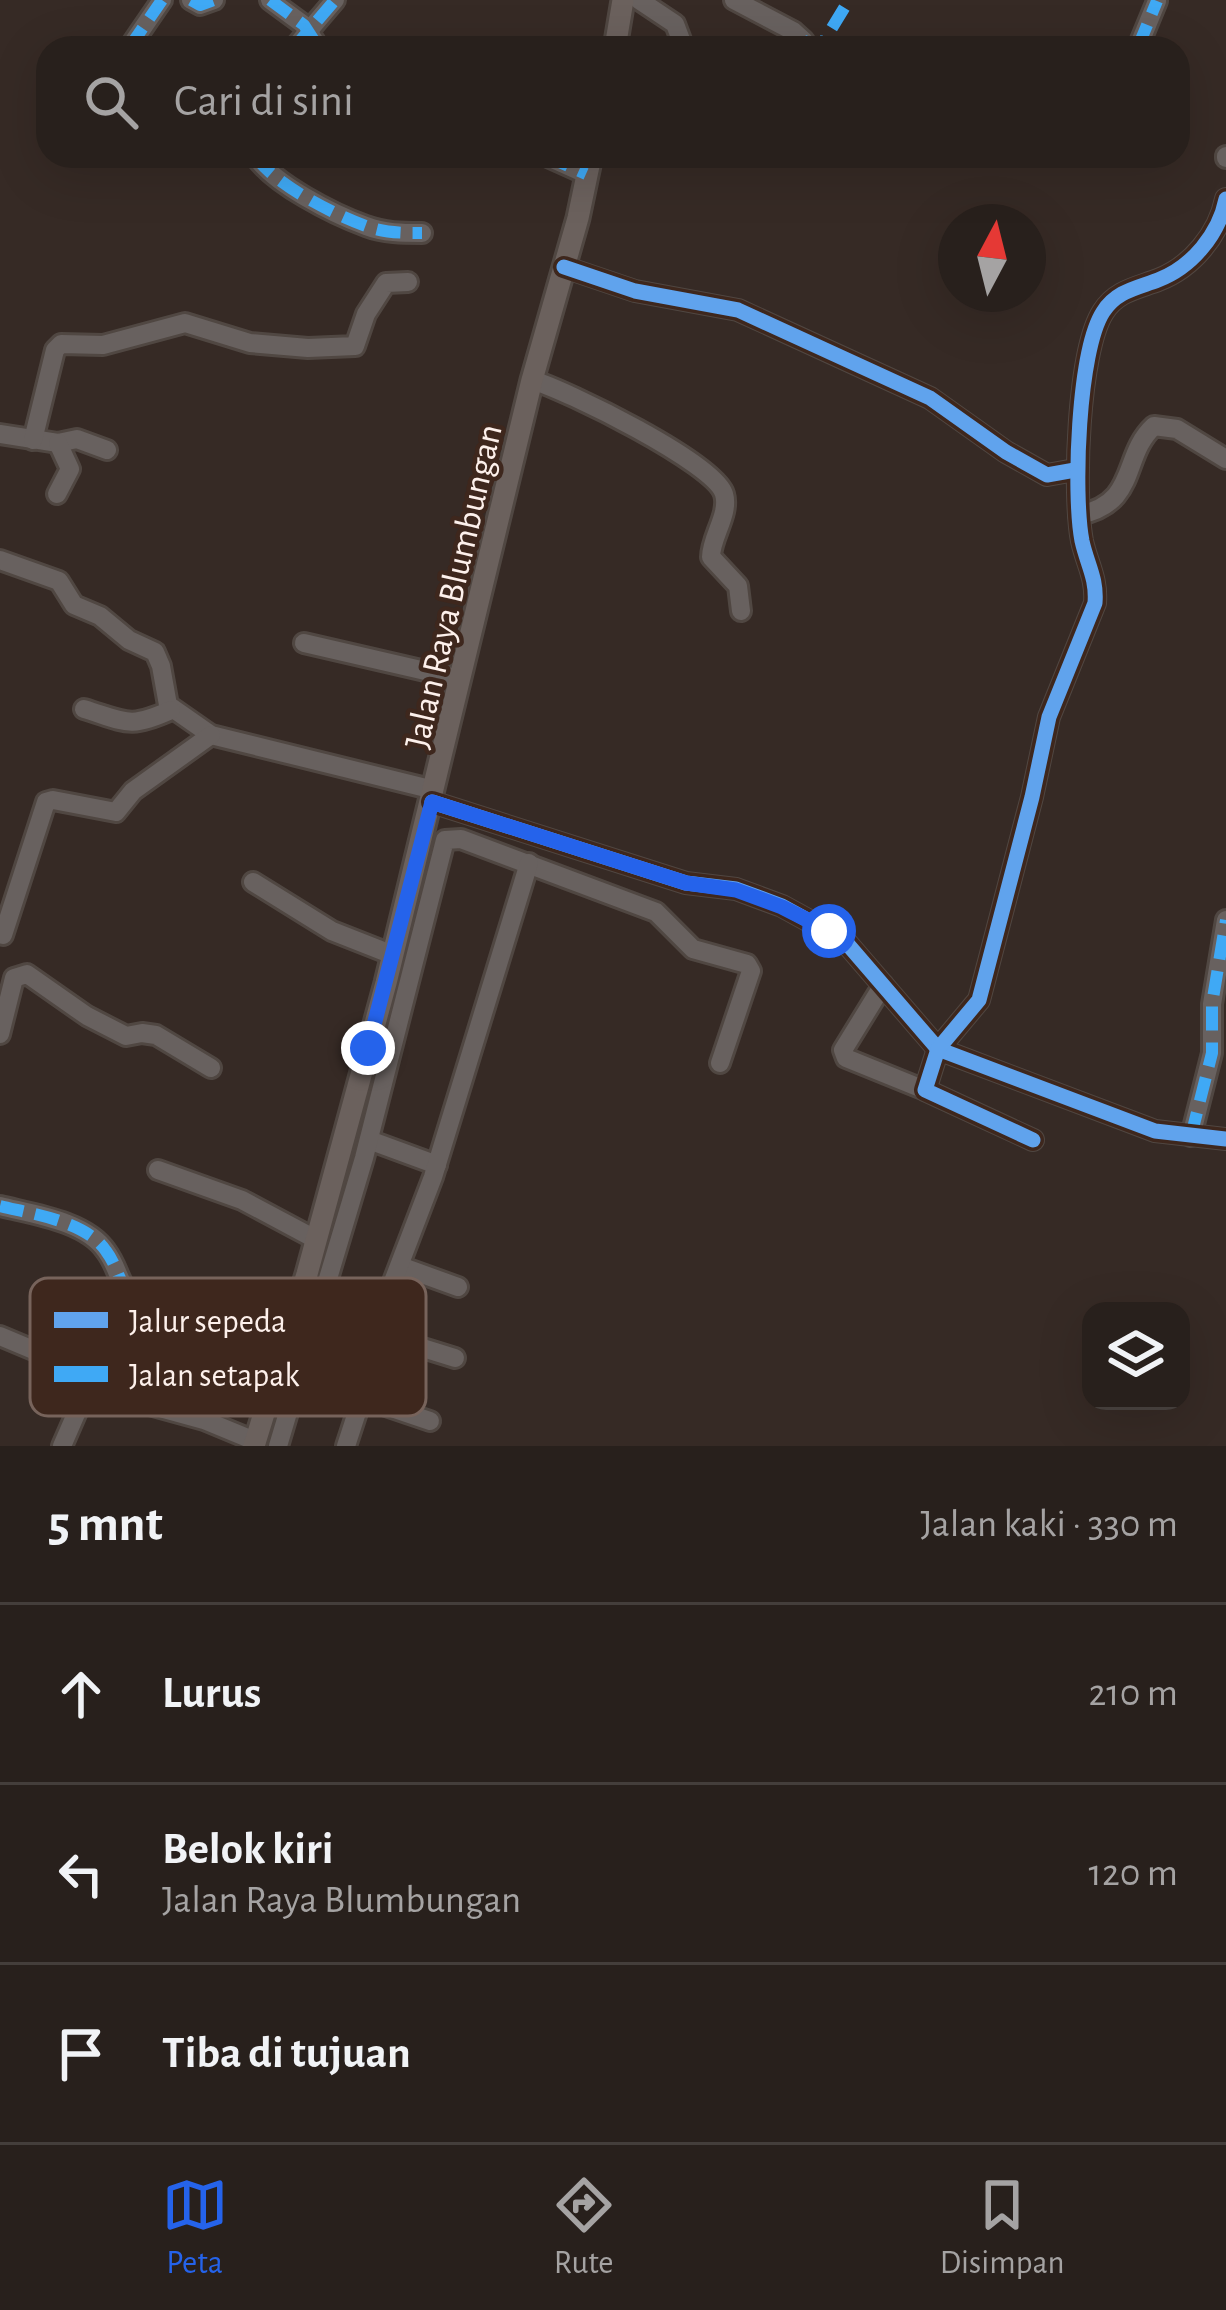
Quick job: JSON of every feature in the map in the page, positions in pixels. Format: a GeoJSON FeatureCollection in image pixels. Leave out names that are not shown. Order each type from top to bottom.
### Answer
{"type":"FeatureCollection","features":[{"type":"Feature","properties":{"kind":"main road"},"geometry":{"type":"LineString","coordinates":[[617,36],[623,0]]}},
{"type":"Feature","properties":{"kind":"main road","name":"Jalan Raya Blumbungan"},"geometry":{"type":"LineString","coordinates":[[305,1278],[393,955],[588,168]]}},
{"type":"Feature","properties":{"kind":"street"},"geometry":{"type":"LineString","coordinates":[[137,36],[161,0]]}},
{"type":"Feature","properties":{"kind":"street"},"geometry":{"type":"LineString","coordinates":[[191,0],[200,5],[214,0]]}},
{"type":"Feature","properties":{"kind":"street"},"geometry":{"type":"LineString","coordinates":[[270,0],[310,36]]}},
{"type":"Feature","properties":{"kind":"street"},"geometry":{"type":"LineString","coordinates":[[317,36],[335,0]]}},
{"type":"Feature","properties":{"kind":"street"},"geometry":{"type":"LineString","coordinates":[[639,0],[675,24],[680,36]]}},
{"type":"Feature","properties":{"kind":"street"},"geometry":{"type":"LineString","coordinates":[[734,0],[798,36]]}},
{"type":"Feature","properties":{"kind":"street"},"geometry":{"type":"LineString","coordinates":[[1142,36],[1157,0]]}},
{"type":"Feature","properties":{"kind":"street"},"geometry":{"type":"LineString","coordinates":[[265,168],[306,199],[366,226],[422,233]]}},
{"type":"Feature","properties":{"kind":"street"},"geometry":{"type":"LineString","coordinates":[[925,1090],[938,1049],[979,1000],[1046,729],[1095,603],[1096,584],[1083,545],[1075,470],[1089,356],[1103,312],[1125,291],[1180,268],[1221,224],[1226,199]]}},
{"type":"Feature","properties":{"kind":"street"},"geometry":{"type":"LineString","coordinates":[[564,267],[635,291],[739,310],[930,398],[1006,452],[1048,475],[1075,470]]}},
{"type":"Feature","properties":{"kind":"street"},"geometry":{"type":"LineString","coordinates":[[33,440],[55,350],[61,344],[103,345],[184,322],[250,343],[356,346],[366,314],[386,283],[407,282]]}},
{"type":"Feature","properties":{"kind":"street"},"geometry":{"type":"LineString","coordinates":[[532,380],[562,389],[634,428],[718,482],[725,505],[711,557],[738,586],[741,610]]}},
{"type":"Feature","properties":{"kind":"street"},"geometry":{"type":"LineString","coordinates":[[1079,515],[1101,510],[1114,496],[1130,476],[1140,443],[1154,426],[1177,429],[1226,459]]}},
{"type":"Feature","properties":{"kind":"street"},"geometry":{"type":"LineString","coordinates":[[0,434],[58,443],[77,439],[107,450]]}},
{"type":"Feature","properties":{"kind":"street"},"geometry":{"type":"LineString","coordinates":[[57,494],[70,469],[58,443]]}},
{"type":"Feature","properties":{"kind":"street"},"geometry":{"type":"LineString","coordinates":[[0,560],[59,581],[74,605],[155,652],[171,710],[212,735],[433,796],[686,883],[736,890],[782,907],[844,940],[938,1049],[1155,1131],[1226,1139]]}},
{"type":"Feature","properties":{"kind":"street"},"geometry":{"type":"LineString","coordinates":[[304,644],[460,679]]}},
{"type":"Feature","properties":{"kind":"street"},"geometry":{"type":"LineString","coordinates":[[84,709],[132,723],[171,710]]}},
{"type":"Feature","properties":{"kind":"street"},"geometry":{"type":"LineString","coordinates":[[3,935],[46,802],[116,812],[134,790],[212,735]]}},
{"type":"Feature","properties":{"kind":"street"},"geometry":{"type":"LineString","coordinates":[[327,1278],[369,1140],[445,839],[461,839],[656,912],[693,949],[747,964],[751,971],[720,1063]]}},
{"type":"Feature","properties":{"kind":"street"},"geometry":{"type":"LineString","coordinates":[[396,1278],[529,863]]}},
{"type":"Feature","properties":{"kind":"street"},"geometry":{"type":"LineString","coordinates":[[0,878],[21,883]]}},
{"type":"Feature","properties":{"kind":"street"},"geometry":{"type":"LineString","coordinates":[[253,881],[332,931],[393,955]]}},
{"type":"Feature","properties":{"kind":"street"},"geometry":{"type":"LineString","coordinates":[[1191,1136],[1212,1053],[1212,1004],[1226,920]]}},
{"type":"Feature","properties":{"kind":"street"},"geometry":{"type":"LineString","coordinates":[[0,1034],[14,978],[27,974],[87,1016],[126,1036],[157,1035],[211,1068]]}},
{"type":"Feature","properties":{"kind":"street"},"geometry":{"type":"LineString","coordinates":[[883,985],[842,1050],[846,1058],[1033,1140]]}},
{"type":"Feature","properties":{"kind":"street"},"geometry":{"type":"LineString","coordinates":[[369,1140],[436,1165]]}},
{"type":"Feature","properties":{"kind":"street"},"geometry":{"type":"LineString","coordinates":[[158,1170],[222,1191],[317,1240]]}},
{"type":"Feature","properties":{"kind":"street"},"geometry":{"type":"LineString","coordinates":[[0,1206],[54,1220],[99,1242],[109,1253],[118,1278]]}},
{"type":"Feature","properties":{"kind":"street"},"geometry":{"type":"LineString","coordinates":[[400,1266],[458,1287]]}},
{"type":"Feature","properties":{"kind":"street"},"geometry":{"type":"LineString","coordinates":[[0,1336],[30,1349]]}},
{"type":"Feature","properties":{"kind":"street"},"geometry":{"type":"LineString","coordinates":[[426,1345],[455,1358]]}},
{"type":"Feature","properties":{"kind":"street"},"geometry":{"type":"LineString","coordinates":[[62,1446],[75,1416]]}},
{"type":"Feature","properties":{"kind":"street"},"geometry":{"type":"LineString","coordinates":[[182,1416],[262,1444],[273,1416]]}},
{"type":"Feature","properties":{"kind":"street"},"geometry":{"type":"LineString","coordinates":[[346,1446],[356,1416]]}},
{"type":"Feature","properties":{"kind":"street"},"geometry":{"type":"LineString","coordinates":[[415,1416],[430,1421]]}},
{"type":"Feature","properties":{"kind":"marked path"},"geometry":{"type":"LineString","coordinates":[[137,36],[162,0]]}},
{"type":"Feature","properties":{"kind":"marked path"},"geometry":{"type":"LineString","coordinates":[[191,0],[200,5],[214,0]]}},
{"type":"Feature","properties":{"kind":"marked path"},"geometry":{"type":"LineString","coordinates":[[270,0],[311,36]]}},
{"type":"Feature","properties":{"kind":"marked path"},"geometry":{"type":"LineString","coordinates":[[304,36],[335,0]]}},
{"type":"Feature","properties":{"kind":"marked path"},"geometry":{"type":"LineString","coordinates":[[827,36],[849,0]]}},
{"type":"Feature","properties":{"kind":"marked path"},"geometry":{"type":"LineString","coordinates":[[1143,36],[1157,1]]}},
{"type":"Feature","properties":{"kind":"marked path"},"geometry":{"type":"LineString","coordinates":[[265,168],[337,214],[380,230],[422,233]]}},
{"type":"Feature","properties":{"kind":"marked path"},"geometry":{"type":"LineString","coordinates":[[573,168],[586,174]]}},
{"type":"Feature","properties":{"kind":"marked path"},"geometry":{"type":"LineString","coordinates":[[1191,1136],[1212,1053],[1212,1004],[1226,920]]}},
{"type":"Feature","properties":{"kind":"marked path"},"geometry":{"type":"LineString","coordinates":[[0,1206],[86,1232],[106,1251],[120,1278]]}},
{"type":"Feature","properties":{"kind":"cycle path"},"geometry":{"type":"LineString","coordinates":[[1033,1140],[925,1090],[938,1049],[979,1000],[1049,717],[1095,603],[1078,491],[1083,389],[1095,331],[1114,299],[1170,274],[1193,258],[1217,225],[1226,199]]}},
{"type":"Feature","properties":{"kind":"cycle path"},"geometry":{"type":"LineString","coordinates":[[564,267],[635,291],[738,310],[930,398],[1047,475],[1075,470]]}},
{"type":"Feature","properties":{"kind":"cycle path"},"geometry":{"type":"LineString","coordinates":[[432,802],[686,883],[736,889],[782,906],[844,940],[938,1049],[1155,1131],[1226,1139]]}},
{"type":"Feature","properties":{"kind":"route"},"geometry":{"type":"LineString","coordinates":[[368,1048],[432,802],[686,883],[736,890],[829,931]]}}]}
